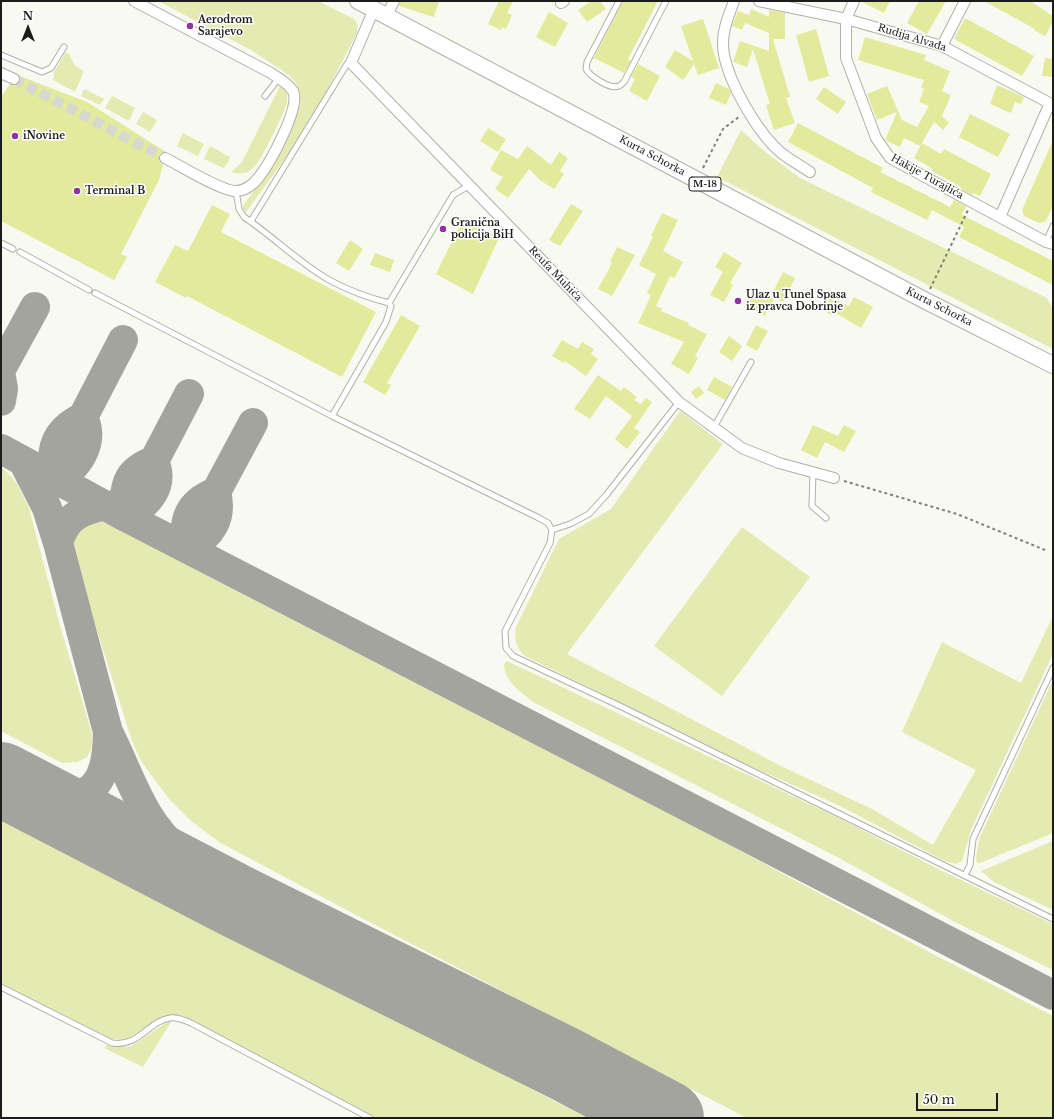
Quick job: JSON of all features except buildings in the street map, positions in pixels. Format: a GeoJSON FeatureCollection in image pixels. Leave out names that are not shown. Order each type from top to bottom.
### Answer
{"type":"FeatureCollection","features":[{"type":"Feature","properties":{"kind":"main road","name":"Kurta Schorka"},"geometry":{"type":"LineString","coordinates":[[358,1],[924,300],[1053,365]]}},
{"type":"Feature","properties":{"kind":"street"},"geometry":{"type":"LineString","coordinates":[[134,1],[250,61],[279,78],[293,91],[294,100],[292,115],[259,177],[245,189],[236,191],[223,188],[165,158]]}},
{"type":"Feature","properties":{"kind":"street"},"geometry":{"type":"LineString","coordinates":[[351,63],[381,12],[394,1]]}},
{"type":"Feature","properties":{"kind":"street"},"geometry":{"type":"LineString","coordinates":[[734,1],[725,25],[723,43],[724,60],[732,80],[761,132],[780,152],[810,172]]}},
{"type":"Feature","properties":{"kind":"street","name":"Rudija Alvađa"},"geometry":{"type":"LineString","coordinates":[[760,1],[846,19],[942,46],[1052,104]]}},
{"type":"Feature","properties":{"kind":"street"},"geometry":{"type":"LineString","coordinates":[[846,19],[854,1]]}},
{"type":"Feature","properties":{"kind":"street"},"geometry":{"type":"LineString","coordinates":[[942,46],[965,1]]}},
{"type":"Feature","properties":{"kind":"street","name":"Hakije Turajlića"},"geometry":{"type":"LineString","coordinates":[[846,19],[846,58],[876,138],[890,158],[1000,218],[1050,243]]}},
{"type":"Feature","properties":{"kind":"street","name":"Reufa Muhića"},"geometry":{"type":"LineString","coordinates":[[351,63],[679,402],[742,448],[779,463],[834,478]]}},
{"type":"Feature","properties":{"kind":"street"},"geometry":{"type":"LineString","coordinates":[[1,73],[14,79]]}},
{"type":"Feature","properties":{"kind":"street"},"geometry":{"type":"LineString","coordinates":[[1000,218],[1052,104]]}},
{"type":"Feature","properties":{"kind":"lane"},"geometry":{"type":"LineString","coordinates":[[619,1],[587,62],[586,69],[589,74],[612,86],[619,86],[624,82],[666,1]]}},
{"type":"Feature","properties":{"kind":"lane"},"geometry":{"type":"LineString","coordinates":[[1,55],[34,70],[42,72],[51,68],[64,47]]}},
{"type":"Feature","properties":{"kind":"lane"},"geometry":{"type":"LineString","coordinates":[[251,221],[347,64],[351,63]]}},
{"type":"Feature","properties":{"kind":"lane"},"geometry":{"type":"LineString","coordinates":[[265,96],[279,78]]}},
{"type":"Feature","properties":{"kind":"lane"},"geometry":{"type":"LineString","coordinates":[[332,416],[386,322],[390,306],[389,303],[453,195],[468,184]]}},
{"type":"Feature","properties":{"kind":"lane"},"geometry":{"type":"LineString","coordinates":[[236,191],[239,209],[244,217],[294,256],[330,280],[358,293],[389,303]]}},
{"type":"Feature","properties":{"kind":"lane"},"geometry":{"type":"LineString","coordinates":[[1050,243],[1053,226]]}},
{"type":"Feature","properties":{"kind":"lane"},"geometry":{"type":"LineString","coordinates":[[1,243],[13,249]]}},
{"type":"Feature","properties":{"kind":"lane"},"geometry":{"type":"LineString","coordinates":[[20,252],[89,290]]}},
{"type":"Feature","properties":{"kind":"lane"},"geometry":{"type":"LineString","coordinates":[[95,293],[332,416],[548,523],[552,530],[550,543],[505,631],[506,648],[513,656],[622,707],[1053,919]]}},
{"type":"Feature","properties":{"kind":"lane"},"geometry":{"type":"LineString","coordinates":[[714,427],[751,362]]}},
{"type":"Feature","properties":{"kind":"lane"},"geometry":{"type":"LineString","coordinates":[[552,530],[570,524],[589,514],[607,494],[679,402]]}},
{"type":"Feature","properties":{"kind":"lane"},"geometry":{"type":"LineString","coordinates":[[813,472],[812,506],[826,518]]}},
{"type":"Feature","properties":{"kind":"lane"},"geometry":{"type":"LineString","coordinates":[[965,875],[970,865],[974,839],[1053,668]]}},
{"type":"Feature","properties":{"kind":"lane"},"geometry":{"type":"LineString","coordinates":[[1,987],[112,1042],[129,1042],[165,1019],[175,1018],[191,1023],[370,1118]]}},
{"type":"Feature","properties":{"kind":"path"},"geometry":{"type":"LineString","coordinates":[[697,180],[723,129],[737,117],[749,111]]}},
{"type":"Feature","properties":{"kind":"path"},"geometry":{"type":"LineString","coordinates":[[924,300],[972,202]]}},
{"type":"Feature","properties":{"kind":"path"},"geometry":{"type":"LineString","coordinates":[[834,478],[957,514],[1045,550]]}},
{"type":"Feature","properties":{"kind":"green space"},"geometry":{"type":"Polygon","coordinates":[[[158,1],[318,1],[354,19],[358,25],[357,33],[317,110],[293,148],[246,212],[242,207],[274,163],[300,106],[300,94],[296,83],[289,75],[251,50],[158,1]]]}},
{"type":"Feature","properties":{"kind":"green space"},"geometry":{"type":"Polygon","coordinates":[[[66,52],[69,54],[75,66],[84,71],[75,92],[53,80],[54,72],[66,52]]]}},
{"type":"Feature","properties":{"kind":"green space"},"geometry":{"type":"Polygon","coordinates":[[[281,84],[287,93],[287,103],[262,156],[249,171],[240,174],[231,172],[242,162],[281,84]]]}},
{"type":"Feature","properties":{"kind":"green space"},"geometry":{"type":"Polygon","coordinates":[[[84,89],[104,99],[100,105],[81,96],[84,89]]]}},
{"type":"Feature","properties":{"kind":"green space"},"geometry":{"type":"Polygon","coordinates":[[[112,96],[135,108],[129,121],[105,108],[112,96]]]}},
{"type":"Feature","properties":{"kind":"green space"},"geometry":{"type":"Polygon","coordinates":[[[143,112],[157,120],[150,132],[136,124],[143,112]]]}},
{"type":"Feature","properties":{"kind":"green space"},"geometry":{"type":"Polygon","coordinates":[[[741,130],[764,151],[800,178],[1047,298],[1053,309],[1053,349],[717,177],[741,130]]]}},
{"type":"Feature","properties":{"kind":"green space"},"geometry":{"type":"Polygon","coordinates":[[[183,133],[204,144],[198,156],[177,146],[183,133]]]}},
{"type":"Feature","properties":{"kind":"green space"},"geometry":{"type":"Polygon","coordinates":[[[210,146],[230,157],[228,163],[223,168],[204,159],[210,146]]]}},
{"type":"Feature","properties":{"kind":"green space"},"geometry":{"type":"Polygon","coordinates":[[[680,411],[723,444],[567,654],[781,766],[872,809],[933,845],[976,770],[902,732],[942,642],[1021,683],[1053,616],[1053,654],[971,830],[962,861],[955,864],[945,861],[838,805],[750,766],[525,656],[518,647],[515,636],[516,627],[559,539],[611,509],[680,411]]]}},
{"type":"Feature","properties":{"kind":"green space"},"geometry":{"type":"Polygon","coordinates":[[[1,466],[16,482],[29,508],[59,622],[92,734],[92,747],[87,757],[77,762],[62,763],[1,731],[1,466]]]}},
{"type":"Feature","properties":{"kind":"green space"},"geometry":{"type":"Polygon","coordinates":[[[92,521],[102,522],[120,529],[215,580],[701,830],[929,952],[1053,1016],[1053,1118],[747,1118],[356,915],[219,842],[190,820],[169,799],[141,761],[132,741],[72,552],[73,540],[76,532],[86,523],[92,521]]]}},
{"type":"Feature","properties":{"kind":"green space"},"geometry":{"type":"Polygon","coordinates":[[[742,527],[810,577],[722,696],[654,646],[742,527]]]}},
{"type":"Feature","properties":{"kind":"green space"},"geometry":{"type":"Polygon","coordinates":[[[507,661],[839,818],[940,870],[1053,924],[1053,970],[953,921],[841,859],[533,702],[510,681],[504,664],[507,661]]]}},
{"type":"Feature","properties":{"kind":"green space"},"geometry":{"type":"Polygon","coordinates":[[[1053,680],[1053,833],[977,863],[976,857],[979,839],[1053,680]]]}},
{"type":"Feature","properties":{"kind":"green space"},"geometry":{"type":"Polygon","coordinates":[[[1,811],[588,1118],[376,1118],[180,1015],[170,1015],[162,1018],[130,1036],[121,1039],[111,1039],[1,984],[1,811]]]}},
{"type":"Feature","properties":{"kind":"green space"},"geometry":{"type":"Polygon","coordinates":[[[1053,841],[1053,910],[994,882],[981,871],[1053,841]]]}},
{"type":"Feature","properties":{"kind":"green space"},"geometry":{"type":"Polygon","coordinates":[[[167,1022],[171,1022],[143,1067],[104,1048],[107,1045],[130,1047],[167,1022]]]}},
{"type":"Feature","properties":{"kind":"taxiway"},"geometry":{"type":"LineString","coordinates":[[1,369],[35,307]]}},
{"type":"Feature","properties":{"kind":"taxiway"},"geometry":{"type":"LineString","coordinates":[[83,417],[123,340]]}},
{"type":"Feature","properties":{"kind":"taxiway"},"geometry":{"type":"LineString","coordinates":[[1,377],[3,389],[1,401]]}},
{"type":"Feature","properties":{"kind":"taxiway"},"geometry":{"type":"LineString","coordinates":[[154,461],[189,394]]}},
{"type":"Feature","properties":{"kind":"taxiway"},"geometry":{"type":"LineString","coordinates":[[83,417],[87,436],[83,453],[72,468],[56,479],[53,458],[56,442],[60,434],[66,428],[83,417]]}},
{"type":"Feature","properties":{"kind":"taxiway"},"geometry":{"type":"LineString","coordinates":[[216,492],[253,423]]}},
{"type":"Feature","properties":{"kind":"taxiway"},"geometry":{"type":"LineString","coordinates":[[1,449],[126,517],[1053,995]]}},
{"type":"Feature","properties":{"kind":"taxiway"},"geometry":{"type":"LineString","coordinates":[[23,461],[47,508],[58,543]]}},
{"type":"Feature","properties":{"kind":"taxiway"},"geometry":{"type":"LineString","coordinates":[[154,461],[157,470],[156,487],[147,501],[126,517],[125,498],[129,479],[139,469],[154,461]]}},
{"type":"Feature","properties":{"kind":"taxiway"},"geometry":{"type":"LineString","coordinates":[[216,492],[218,510],[213,525],[203,538],[188,548],[186,529],[190,513],[200,501],[216,492]]}},
{"type":"Feature","properties":{"kind":"taxiway"},"geometry":{"type":"LineString","coordinates":[[106,505],[75,516],[65,527],[58,543],[108,732]]}},
{"type":"Feature","properties":{"kind":"taxiway"},"geometry":{"type":"LineString","coordinates":[[16,786],[55,794],[71,795],[84,793],[94,786],[102,774],[106,756],[108,732],[137,795],[157,828],[190,863],[240,903]]}},
{"type":"Feature","properties":{"kind":"runway"},"geometry":{"type":"LineString","coordinates":[[1,779],[240,903],[565,1064],[667,1118]]}},
{"type":"Feature","properties":{"kind":"tunnel"},"geometry":{"type":"LineString","coordinates":[[14,79],[165,158]]}},
{"type":"Feature","properties":{"kind":"place","name":"Aerodrom Sarajevo"},"geometry":{"type":"Point","coordinates":[190,26]}},
{"type":"Feature","properties":{"kind":"place","name":"iNovine"},"geometry":{"type":"Point","coordinates":[15,136]}},
{"type":"Feature","properties":{"kind":"place","name":"Terminal B"},"geometry":{"type":"Point","coordinates":[77,191]}},
{"type":"Feature","properties":{"kind":"place","name":"Granična policija BiH"},"geometry":{"type":"Point","coordinates":[443,229]}},
{"type":"Feature","properties":{"kind":"place","name":"Ulaz u Tunel Spasa iz pravca Dobrinje"},"geometry":{"type":"Point","coordinates":[738,301]}}]}
